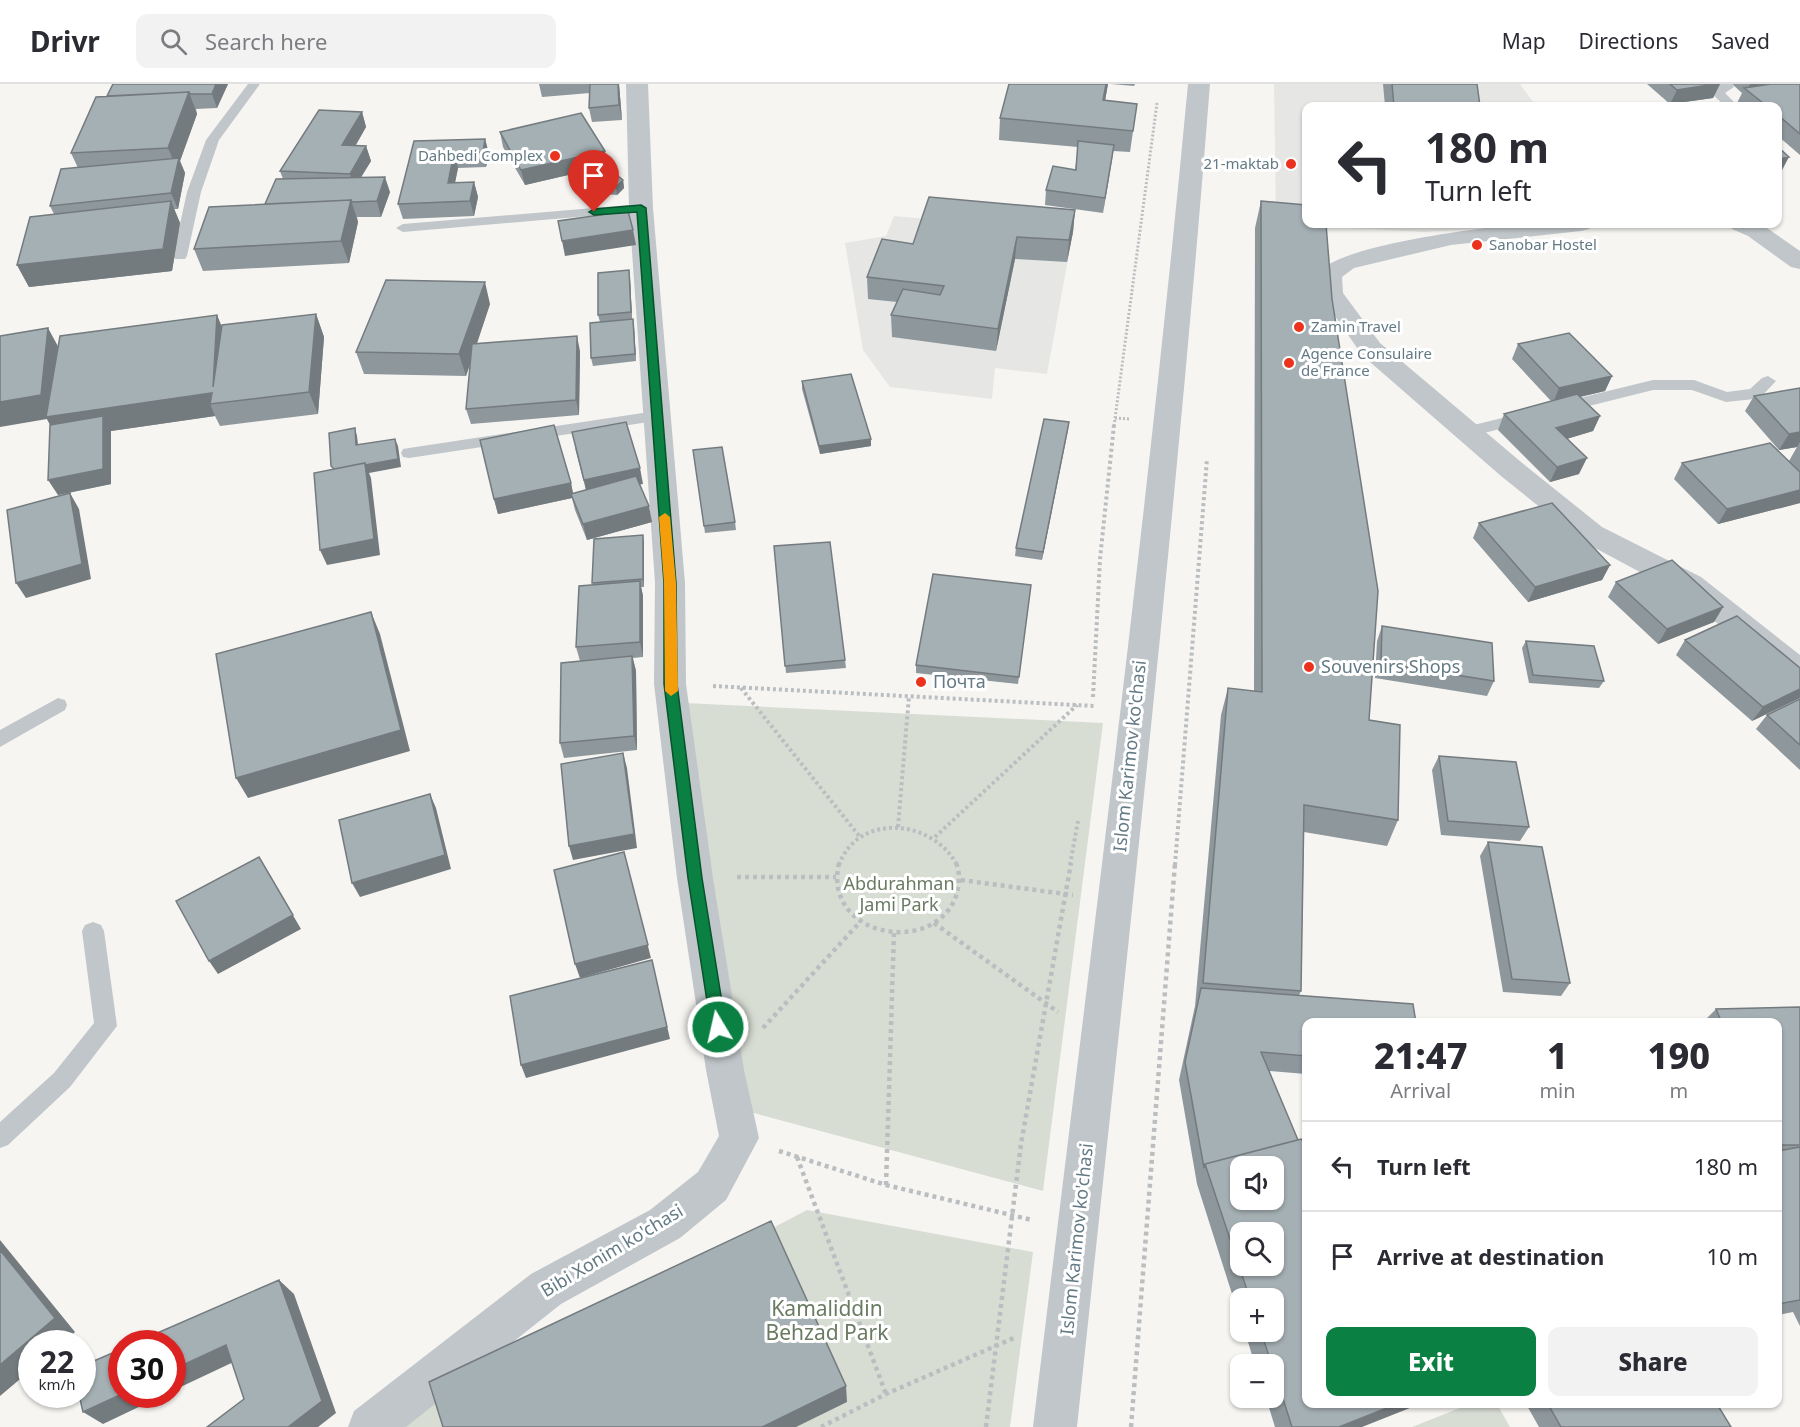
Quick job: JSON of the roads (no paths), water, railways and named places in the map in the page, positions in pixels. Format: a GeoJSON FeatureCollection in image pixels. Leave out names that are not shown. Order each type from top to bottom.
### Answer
{"type":"FeatureCollection","features":[{"type":"Feature","properties":{"kind":"street"},"geometry":{"type":"LineString","coordinates":[[637,84],[641,208],[656,416]]}},
{"type":"Feature","properties":{"kind":"street","name":"Islom Karimov ko'chasi"},"geometry":{"type":"LineString","coordinates":[[1055,1427],[1070,1312],[1136,708],[1186,237],[1199,84]]}},
{"type":"Feature","properties":{"kind":"street"},"geometry":{"type":"LineString","coordinates":[[1544,228],[1451,238],[1346,263],[1329,274],[1331,293],[1371,350],[1592,534],[1690,585],[1800,672]]}},
{"type":"Feature","properties":{"kind":"street"},"geometry":{"type":"LineString","coordinates":[[1749,228],[1800,262]]}},
{"type":"Feature","properties":{"kind":"street","name":"Bibi Xonim ko'chasi"},"geometry":{"type":"LineString","coordinates":[[370,1427],[546,1289],[665,1224],[712,1186],[739,1138],[725,1070],[695,878],[670,684],[670,583],[656,416]]}},
{"type":"Feature","properties":{"kind":"lane"},"geometry":{"type":"LineString","coordinates":[[180,256],[194,192],[213,140],[254,84]]}},
{"type":"Feature","properties":{"kind":"lane"},"geometry":{"type":"LineString","coordinates":[[1724,84],[1728,87],[1716,92],[1727,102]]}},
{"type":"Feature","properties":{"kind":"lane"},"geometry":{"type":"LineString","coordinates":[[403,228],[641,208]]}},
{"type":"Feature","properties":{"kind":"lane"},"geometry":{"type":"LineString","coordinates":[[1468,432],[1653,385],[1694,385],[1726,397],[1754,394],[1768,381]]}},
{"type":"Feature","properties":{"kind":"lane"},"geometry":{"type":"LineString","coordinates":[[410,453],[656,416]]}},
{"type":"Feature","properties":{"kind":"lane"},"geometry":{"type":"LineString","coordinates":[[0,739],[58,705]]}},
{"type":"Feature","properties":{"kind":"lane"},"geometry":{"type":"LineString","coordinates":[[0,1137],[62,1080],[106,1026],[93,931]]}},
{"type":"Feature","properties":{"kind":"place","name":"Dahbedi Complex"},"geometry":{"type":"Point","coordinates":[555,156]}},
{"type":"Feature","properties":{"kind":"place","name":"21-maktab"},"geometry":{"type":"Point","coordinates":[1291,164]}},
{"type":"Feature","properties":{"kind":"place","name":"Sanobar Hostel"},"geometry":{"type":"Point","coordinates":[1477,245]}},
{"type":"Feature","properties":{"kind":"place","name":"Zamin Travel"},"geometry":{"type":"Point","coordinates":[1299,327]}},
{"type":"Feature","properties":{"kind":"place","name":"Agence Consulaire de France"},"geometry":{"type":"Point","coordinates":[1289,363]}},
{"type":"Feature","properties":{"kind":"place","name":"Souvenirs Shops"},"geometry":{"type":"Point","coordinates":[1309,667]}},
{"type":"Feature","properties":{"kind":"place","name":"Почта"},"geometry":{"type":"Point","coordinates":[921,682]}},
{"type":"Feature","properties":{"kind":"park label","name":"Abdurahman Jami Park"},"geometry":{"type":"Point","coordinates":[899,894]}},
{"type":"Feature","properties":{"kind":"park label","name":"Kamaliddin Behzad Park"},"geometry":{"type":"Point","coordinates":[827,1321]}}]}
